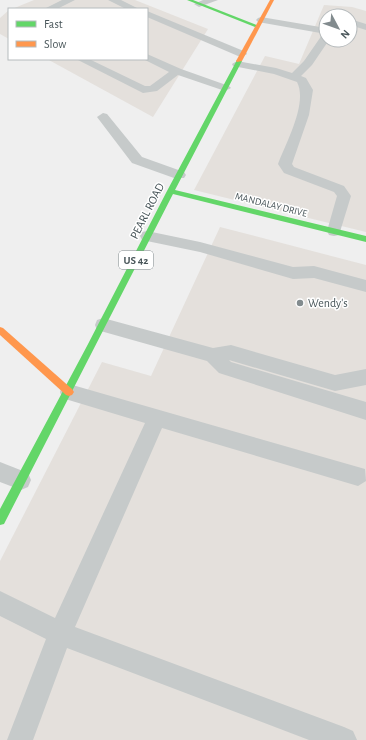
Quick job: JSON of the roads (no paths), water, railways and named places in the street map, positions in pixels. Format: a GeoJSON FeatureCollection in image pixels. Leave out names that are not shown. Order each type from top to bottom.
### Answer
{"type":"FeatureCollection","features":[{"type":"Feature","properties":{"kind":"main road"},"geometry":{"type":"LineString","coordinates":[[189,0],[259,23]]}},
{"type":"Feature","properties":{"kind":"main road","name":"PEARL ROAD"},"geometry":{"type":"LineString","coordinates":[[0,520],[69,392],[170,191],[272,0]]}},
{"type":"Feature","properties":{"kind":"main road","name":"MANDALAY DRIVE"},"geometry":{"type":"LineString","coordinates":[[170,191],[366,239]]}},
{"type":"Feature","properties":{"kind":"main road"},"geometry":{"type":"LineString","coordinates":[[0,331],[69,392]]}},
{"type":"Feature","properties":{"kind":"lane"},"geometry":{"type":"LineString","coordinates":[[51,8],[70,0]]}},
{"type":"Feature","properties":{"kind":"lane"},"geometry":{"type":"LineString","coordinates":[[113,0],[127,8],[138,0]]}},
{"type":"Feature","properties":{"kind":"lane"},"geometry":{"type":"LineString","coordinates":[[199,4],[213,0]]}},
{"type":"Feature","properties":{"kind":"lane"},"geometry":{"type":"LineString","coordinates":[[148,14],[240,59],[302,80],[307,90],[303,116],[285,164],[289,170],[339,190],[344,196],[334,232]]}},
{"type":"Feature","properties":{"kind":"lane"},"geometry":{"type":"LineString","coordinates":[[259,23],[318,30]]}},
{"type":"Feature","properties":{"kind":"lane"},"geometry":{"type":"LineString","coordinates":[[294,77],[308,63],[318,48]]}},
{"type":"Feature","properties":{"kind":"lane"},"geometry":{"type":"LineString","coordinates":[[148,57],[225,88]]}},
{"type":"Feature","properties":{"kind":"lane"},"geometry":{"type":"LineString","coordinates":[[83,60],[143,90],[153,89],[177,70]]}},
{"type":"Feature","properties":{"kind":"lane"},"geometry":{"type":"LineString","coordinates":[[103,117],[137,160],[179,175]]}},
{"type":"Feature","properties":{"kind":"lane"},"geometry":{"type":"LineString","coordinates":[[147,236],[200,248],[293,273],[309,282],[366,296]]}},
{"type":"Feature","properties":{"kind":"lane"},"geometry":{"type":"LineString","coordinates":[[293,273],[314,272],[366,286]]}},
{"type":"Feature","properties":{"kind":"lane"},"geometry":{"type":"LineString","coordinates":[[103,325],[213,355],[231,352],[335,383],[366,377]]}},
{"type":"Feature","properties":{"kind":"lane"},"geometry":{"type":"LineString","coordinates":[[213,355],[225,368],[366,411]]}},
{"type":"Feature","properties":{"kind":"lane"},"geometry":{"type":"LineString","coordinates":[[69,392],[358,476]]}},
{"type":"Feature","properties":{"kind":"lane"},"geometry":{"type":"LineString","coordinates":[[20,740],[60,633],[157,418]]}},
{"type":"Feature","properties":{"kind":"lane"},"geometry":{"type":"LineString","coordinates":[[0,472],[21,480]]}},
{"type":"Feature","properties":{"kind":"lane"},"geometry":{"type":"LineString","coordinates":[[0,603],[60,633],[344,740]]}},
{"type":"Feature","properties":{"kind":"place","name":"Wendy's"},"geometry":{"type":"Point","coordinates":[300,303]}}]}
